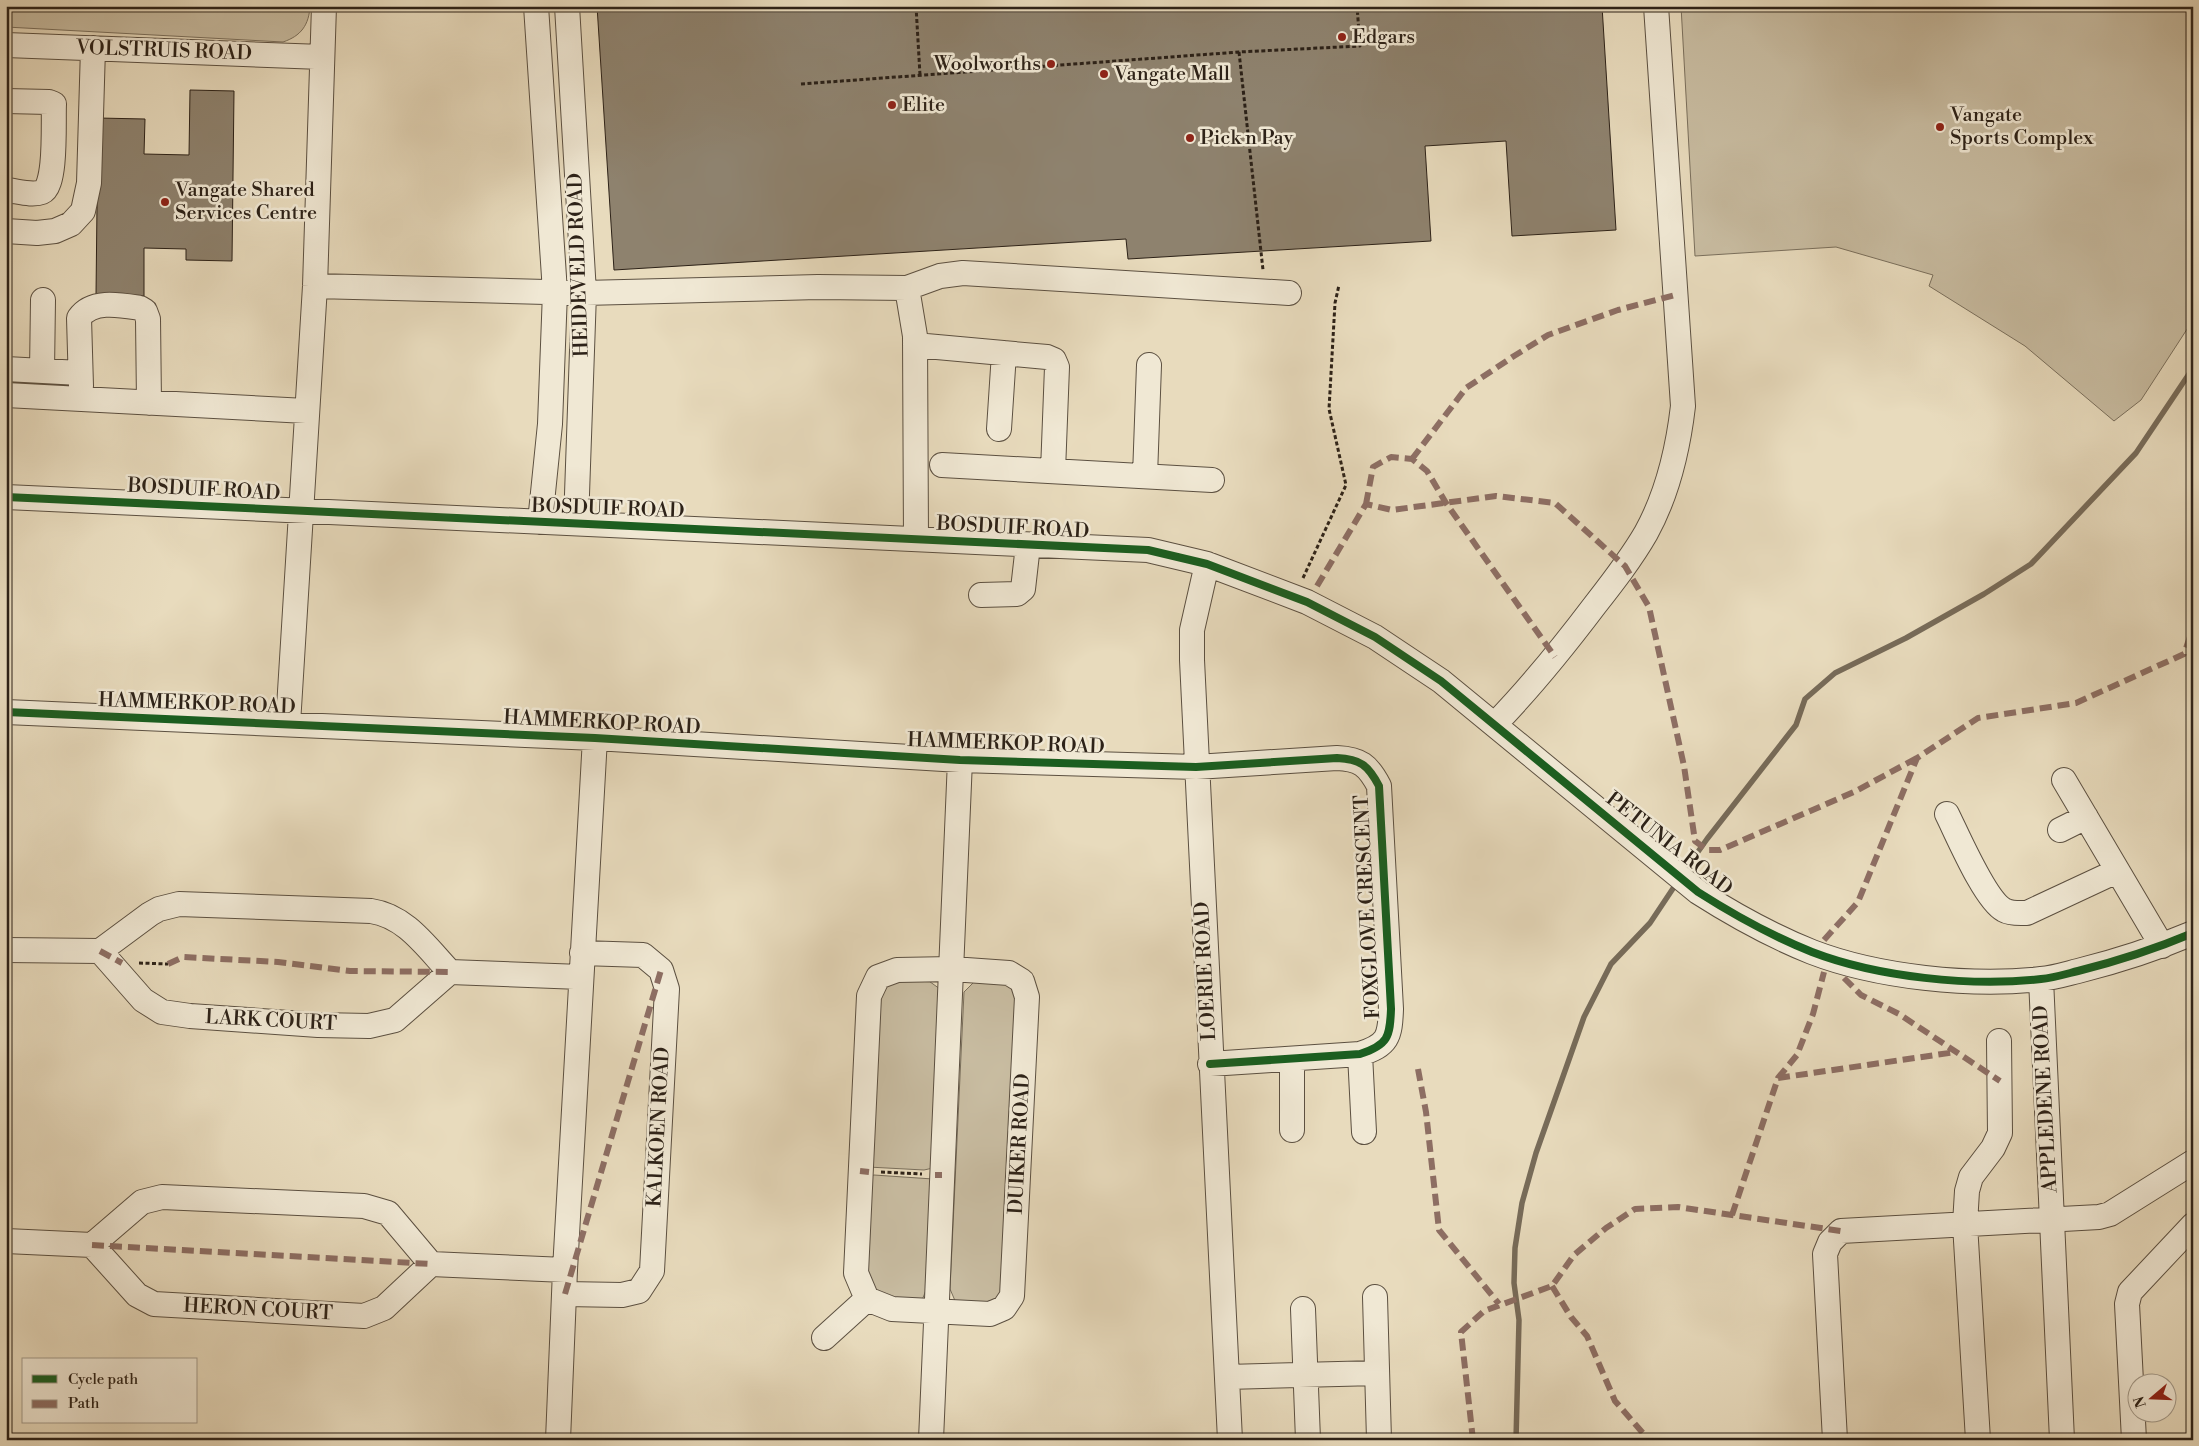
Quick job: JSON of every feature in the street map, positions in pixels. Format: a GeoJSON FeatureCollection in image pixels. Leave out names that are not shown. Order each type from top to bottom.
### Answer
{"type":"FeatureCollection","features":[{"type":"Feature","properties":{"kind":"street"},"geometry":{"type":"LineString","coordinates":[[288,724],[315,286],[324,6]]}},
{"type":"Feature","properties":{"kind":"street","name":"HEIDEVELD ROAD"},"geometry":{"type":"LineString","coordinates":[[536,6],[555,292],[550,424],[540,522]]}},
{"type":"Feature","properties":{"kind":"street","name":"HEIDEVELD ROAD"},"geometry":{"type":"LineString","coordinates":[[567,6],[584,293],[576,523]]}},
{"type":"Feature","properties":{"kind":"street"},"geometry":{"type":"LineString","coordinates":[[1495,724],[1555,657],[1625,566],[1641,540],[1661,498],[1680,431],[1683,406],[1656,6]]}},
{"type":"Feature","properties":{"kind":"street","name":"VOLSTRUIS ROAD"},"geometry":{"type":"LineString","coordinates":[[6,45],[322,57]]}},
{"type":"Feature","properties":{"kind":"street"},"geometry":{"type":"LineString","coordinates":[[6,231],[37,233],[54,231],[71,224],[83,211],[89,183],[93,48]]}},
{"type":"Feature","properties":{"kind":"street"},"geometry":{"type":"LineString","coordinates":[[6,101],[49,102],[54,104],[52,174],[48,186],[44,191],[37,193],[6,190]]}},
{"type":"Feature","properties":{"kind":"street"},"geometry":{"type":"LineString","coordinates":[[315,286],[584,293],[818,287],[907,288],[940,276],[963,273],[1289,293]]}},
{"type":"Feature","properties":{"kind":"street"},"geometry":{"type":"LineString","coordinates":[[907,288],[912,309],[915,345],[916,539]]}},
{"type":"Feature","properties":{"kind":"street"},"geometry":{"type":"LineString","coordinates":[[42,363],[43,300]]}},
{"type":"Feature","properties":{"kind":"street"},"geometry":{"type":"LineString","coordinates":[[6,369],[42,363],[81,373],[80,318],[83,313],[93,307],[102,305],[134,307],[145,311],[148,319],[148,403]]}},
{"type":"Feature","properties":{"kind":"street"},"geometry":{"type":"LineString","coordinates":[[915,345],[1047,357],[1054,360],[1057,367],[1052,471]]}},
{"type":"Feature","properties":{"kind":"street"},"geometry":{"type":"LineString","coordinates":[[999,429],[1004,353]]}},
{"type":"Feature","properties":{"kind":"street"},"geometry":{"type":"LineString","coordinates":[[1145,476],[1149,366]]}},
{"type":"Feature","properties":{"kind":"street"},"geometry":{"type":"LineString","coordinates":[[6,395],[306,412]]}},
{"type":"Feature","properties":{"kind":"street"},"geometry":{"type":"LineString","coordinates":[[942,464],[1212,480]]}},
{"type":"Feature","properties":{"kind":"street","name":"BOSDUIF ROAD"},"geometry":{"type":"LineString","coordinates":[[6,497],[1148,550],[1207,564]]}},
{"type":"Feature","properties":{"kind":"street"},"geometry":{"type":"LineString","coordinates":[[981,595],[1018,594],[1024,589],[1028,545]]}},
{"type":"Feature","properties":{"kind":"street","name":"PETUNIA ROAD"},"geometry":{"type":"LineString","coordinates":[[1207,564],[1307,602],[1375,637],[1441,681],[1698,892],[1736,916],[1805,948],[1865,966],[1924,977],[1973,981],[2041,979],[2112,963],[2193,933]]}},
{"type":"Feature","properties":{"kind":"street","name":"LOERIE ROAD"},"geometry":{"type":"LineString","coordinates":[[1207,564],[1192,630],[1196,767],[1230,1440]]}},
{"type":"Feature","properties":{"kind":"street","name":"HAMMERKOP ROAD"},"geometry":{"type":"LineString","coordinates":[[6,712],[595,738],[960,760],[1196,767]]}},
{"type":"Feature","properties":{"kind":"street"},"geometry":{"type":"LineString","coordinates":[[558,1440],[565,1270],[595,738]]}},
{"type":"Feature","properties":{"kind":"street","name":"FOXGLOVE CRESCENT"},"geometry":{"type":"LineString","coordinates":[[1196,767],[1337,758],[1350,759],[1371,770],[1379,786],[1390,1028],[1387,1039],[1378,1048],[1360,1054],[1210,1064]]}},
{"type":"Feature","properties":{"kind":"street"},"geometry":{"type":"LineString","coordinates":[[931,1440],[960,760]]}},
{"type":"Feature","properties":{"kind":"street"},"geometry":{"type":"LineString","coordinates":[[2064,780],[2162,946]]}},
{"type":"Feature","properties":{"kind":"street"},"geometry":{"type":"LineString","coordinates":[[1947,814],[1981,880],[1994,901],[2004,910],[2016,914],[2027,913],[2117,871]]}},
{"type":"Feature","properties":{"kind":"street"},"geometry":{"type":"LineString","coordinates":[[2060,830],[2086,817]]}},
{"type":"Feature","properties":{"kind":"street"},"geometry":{"type":"LineString","coordinates":[[6,950],[100,951],[150,914],[168,906],[218,905],[371,911],[386,914],[408,928],[450,972],[581,977]]}},
{"type":"Feature","properties":{"kind":"street","name":"LARK COURT"},"geometry":{"type":"LineString","coordinates":[[100,951],[138,995],[162,1012],[190,1016],[318,1025],[369,1026],[395,1020],[450,972]]}},
{"type":"Feature","properties":{"kind":"street","name":"KALKOEN ROAD"},"geometry":{"type":"LineString","coordinates":[[565,1294],[622,1295],[639,1291],[652,1271],[667,989],[661,970],[643,955],[582,953]]}},
{"type":"Feature","properties":{"kind":"street","name":"DUIKER ROAD"},"geometry":{"type":"LineString","coordinates":[[952,969],[1009,973],[1022,981],[1027,997],[1012,1296],[1004,1308],[990,1314],[892,1309],[867,1299],[856,1274],[869,996],[878,977],[898,970],[952,969]]}},
{"type":"Feature","properties":{"kind":"street","name":"APPLEDENE ROAD"},"geometry":{"type":"LineString","coordinates":[[2041,979],[2062,1440]]}},
{"type":"Feature","properties":{"kind":"street"},"geometry":{"type":"LineString","coordinates":[[1978,1440],[1965,1224],[1967,1191],[1971,1177],[1993,1148],[2000,1133],[1999,1041]]}},
{"type":"Feature","properties":{"kind":"street"},"geometry":{"type":"LineString","coordinates":[[1360,1054],[1364,1132]]}},
{"type":"Feature","properties":{"kind":"street"},"geometry":{"type":"LineString","coordinates":[[1292,1059],[1292,1130]]}},
{"type":"Feature","properties":{"kind":"street","name":"APPLEDENE ROAD"},"geometry":{"type":"LineString","coordinates":[[2052,1220],[2092,1218],[2110,1214],[2193,1162]]}},
{"type":"Feature","properties":{"kind":"street"},"geometry":{"type":"LineString","coordinates":[[6,1241],[92,1245],[142,1202],[162,1197],[364,1206],[388,1213],[431,1264],[565,1270]]}},
{"type":"Feature","properties":{"kind":"street"},"geometry":{"type":"LineString","coordinates":[[1835,1440],[1825,1254],[1830,1242],[1841,1231],[1855,1229],[2052,1220]]}},
{"type":"Feature","properties":{"kind":"street"},"geometry":{"type":"LineString","coordinates":[[2134,1440],[2127,1304],[2130,1292],[2193,1225]]}},
{"type":"Feature","properties":{"kind":"street","name":"HERON COURT"},"geometry":{"type":"LineString","coordinates":[[92,1245],[137,1295],[154,1304],[364,1316],[384,1308],[431,1264]]}},
{"type":"Feature","properties":{"kind":"street"},"geometry":{"type":"LineString","coordinates":[[1375,1297],[1379,1440]]}},
{"type":"Feature","properties":{"kind":"street"},"geometry":{"type":"LineString","coordinates":[[824,1338],[867,1299]]}},
{"type":"Feature","properties":{"kind":"street"},"geometry":{"type":"LineString","coordinates":[[1303,1309],[1308,1440]]}},
{"type":"Feature","properties":{"kind":"street"},"geometry":{"type":"LineString","coordinates":[[1227,1377],[1377,1373]]}},
{"type":"Feature","properties":{"kind":"path"},"geometry":{"type":"LineString","coordinates":[[916,6],[920,75]]}},
{"type":"Feature","properties":{"kind":"path"},"geometry":{"type":"LineString","coordinates":[[801,84],[1239,52],[1360,46],[1357,6]]}},
{"type":"Feature","properties":{"kind":"path"},"geometry":{"type":"LineString","coordinates":[[1239,52],[1266,291]]}},
{"type":"Feature","properties":{"kind":"path"},"geometry":{"type":"LineString","coordinates":[[1303,579],[1346,485],[1329,409],[1335,303],[1339,285]]}},
{"type":"Feature","properties":{"kind":"path"},"geometry":{"type":"LineString","coordinates":[[132,963],[168,964]]}},
{"type":"Feature","properties":{"kind":"path"},"geometry":{"type":"LineString","coordinates":[[879,1172],[926,1174]]}},
{"type":"Feature","properties":{"kind":"shaded area"},"geometry":{"type":"Polygon","coordinates":[[[6,6],[310,6],[308,19],[303,29],[295,37],[283,42],[6,27],[6,6]]]}},
{"type":"Feature","properties":{"kind":"shaded area","name":"Vangate Sports Complex"},"geometry":{"type":"Polygon","coordinates":[[[1681,6],[2193,6],[2193,320],[2141,400],[2114,421],[2025,346],[1929,286],[1933,275],[1836,247],[1695,256],[1681,6]]]}},
{"type":"Feature","properties":{"kind":"shaded area"},"geometry":{"type":"Polygon","coordinates":[[[926,979],[940,989],[933,1168],[924,1170],[868,1167],[876,996],[888,982],[926,979]]]}},
{"type":"Feature","properties":{"kind":"shaded area"},"geometry":{"type":"Polygon","coordinates":[[[974,982],[1008,982],[1016,987],[1000,1302],[956,1303],[950,1289],[964,992],[974,982]]]}},
{"type":"Feature","properties":{"kind":"shaded area"},"geometry":{"type":"Polygon","coordinates":[[[874,1175],[933,1179],[927,1288],[922,1300],[910,1303],[868,1291],[867,1177],[874,1175]]]}},
{"type":"Feature","properties":{"kind":"building","name":"Vangate Mall"},"geometry":{"type":"Polygon","coordinates":[[[597,6],[1602,6],[1616,230],[1512,236],[1506,141],[1425,146],[1431,241],[1128,259],[1126,239],[614,270],[597,6]]]}},
{"type":"Feature","properties":{"kind":"building","name":"Vangate Shared Services Centre"},"geometry":{"type":"Polygon","coordinates":[[[190,90],[234,91],[232,261],[186,260],[186,249],[144,248],[144,296],[96,295],[98,118],[145,119],[144,154],[189,155],[190,90]]]}},
{"type":"Feature","properties":{"kind":"waterway"},"geometry":{"type":"LineString","coordinates":[[1683,873],[1707,839],[1796,725],[1805,699],[1835,673],[1906,638],[1984,594],[2031,564],[2136,453],[2193,368]]}},
{"type":"Feature","properties":{"kind":"waterway"},"geometry":{"type":"LineString","coordinates":[[1516,1440],[1519,1320],[1514,1283],[1515,1248],[1522,1203],[1536,1153],[1584,1017],[1611,964],[1650,923],[1678,881]]}},
{"type":"Feature","properties":{"kind":"marked path"},"geometry":{"type":"LineString","coordinates":[[1412,459],[1466,388],[1514,356],[1548,335],[1618,310],[1675,295]]}},
{"type":"Feature","properties":{"kind":"marked path"},"geometry":{"type":"LineString","coordinates":[[1366,504],[1373,467],[1391,457],[1412,459],[1427,471],[1446,503],[1555,657]]}},
{"type":"Feature","properties":{"kind":"marked path"},"geometry":{"type":"LineString","coordinates":[[1317,586],[1366,504],[1392,510],[1496,496],[1555,503],[1625,566],[1649,607],[1684,766],[1695,841],[1707,850],[1720,850],[1854,792],[1917,758]]}},
{"type":"Feature","properties":{"kind":"marked path"},"geometry":{"type":"LineString","coordinates":[[1824,940],[1858,902],[1917,758],[1978,718],[2076,703],[2184,654],[2193,628]]}},
{"type":"Feature","properties":{"kind":"marked path"},"geometry":{"type":"LineString","coordinates":[[100,951],[122,963]]}},
{"type":"Feature","properties":{"kind":"marked path"},"geometry":{"type":"LineString","coordinates":[[168,964],[183,957],[278,962],[350,971],[450,972]]}},
{"type":"Feature","properties":{"kind":"marked path"},"geometry":{"type":"LineString","coordinates":[[565,1294],[661,970]]}},
{"type":"Feature","properties":{"kind":"marked path"},"geometry":{"type":"LineString","coordinates":[[1732,1215],[1778,1078],[1797,1055],[1813,1014],[1824,972]]}},
{"type":"Feature","properties":{"kind":"marked path"},"geometry":{"type":"LineString","coordinates":[[1844,978],[1861,995],[1899,1014],[2000,1081]]}},
{"type":"Feature","properties":{"kind":"marked path"},"geometry":{"type":"LineString","coordinates":[[1778,1078],[1956,1052]]}},
{"type":"Feature","properties":{"kind":"marked path"},"geometry":{"type":"LineString","coordinates":[[1418,1069],[1426,1112],[1439,1230],[1499,1304]]}},
{"type":"Feature","properties":{"kind":"marked path"},"geometry":{"type":"LineString","coordinates":[[860,1171],[869,1172]]}},
{"type":"Feature","properties":{"kind":"marked path"},"geometry":{"type":"LineString","coordinates":[[935,1175],[942,1175]]}},
{"type":"Feature","properties":{"kind":"marked path"},"geometry":{"type":"LineString","coordinates":[[1473,1440],[1461,1332],[1484,1311],[1552,1286],[1574,1255],[1606,1228],[1635,1209],[1678,1207],[1841,1231]]}},
{"type":"Feature","properties":{"kind":"marked path"},"geometry":{"type":"LineString","coordinates":[[92,1245],[431,1264]]}},
{"type":"Feature","properties":{"kind":"marked path"},"geometry":{"type":"LineString","coordinates":[[1552,1286],[1571,1317],[1587,1336],[1615,1401],[1649,1440]]}},
{"type":"Feature","properties":{"kind":"cycle path"},"geometry":{"type":"LineString","coordinates":[[6,497],[1148,550],[1207,564],[1307,602],[1375,637],[1441,681],[1698,892],[1754,925],[1812,952],[1838,961],[1895,974],[1955,981],[2014,981],[2050,978],[2093,967],[2122,959],[2193,933]]}},
{"type":"Feature","properties":{"kind":"cycle path"},"geometry":{"type":"LineString","coordinates":[[6,712],[595,738],[960,760],[1196,767],[1337,758],[1363,764],[1379,786],[1391,1009],[1390,1027],[1386,1039],[1377,1047],[1360,1054],[1210,1064]]}},
{"type":"Feature","properties":{"kind":"place","name":"Edgars"},"geometry":{"type":"Point","coordinates":[1342,37]}},
{"type":"Feature","properties":{"kind":"place","name":"Woolworths"},"geometry":{"type":"Point","coordinates":[1051,64]}},
{"type":"Feature","properties":{"kind":"place","name":"Vangate Mall"},"geometry":{"type":"Point","coordinates":[1104,74]}},
{"type":"Feature","properties":{"kind":"place","name":"Elite"},"geometry":{"type":"Point","coordinates":[892,105]}},
{"type":"Feature","properties":{"kind":"place","name":"Vangate Sports Complex"},"geometry":{"type":"Point","coordinates":[1940,127]}},
{"type":"Feature","properties":{"kind":"place","name":"Pick n Pay"},"geometry":{"type":"Point","coordinates":[1190,138]}},
{"type":"Feature","properties":{"kind":"place","name":"Vangate Shared Services Centre"},"geometry":{"type":"Point","coordinates":[165,202]}}]}
